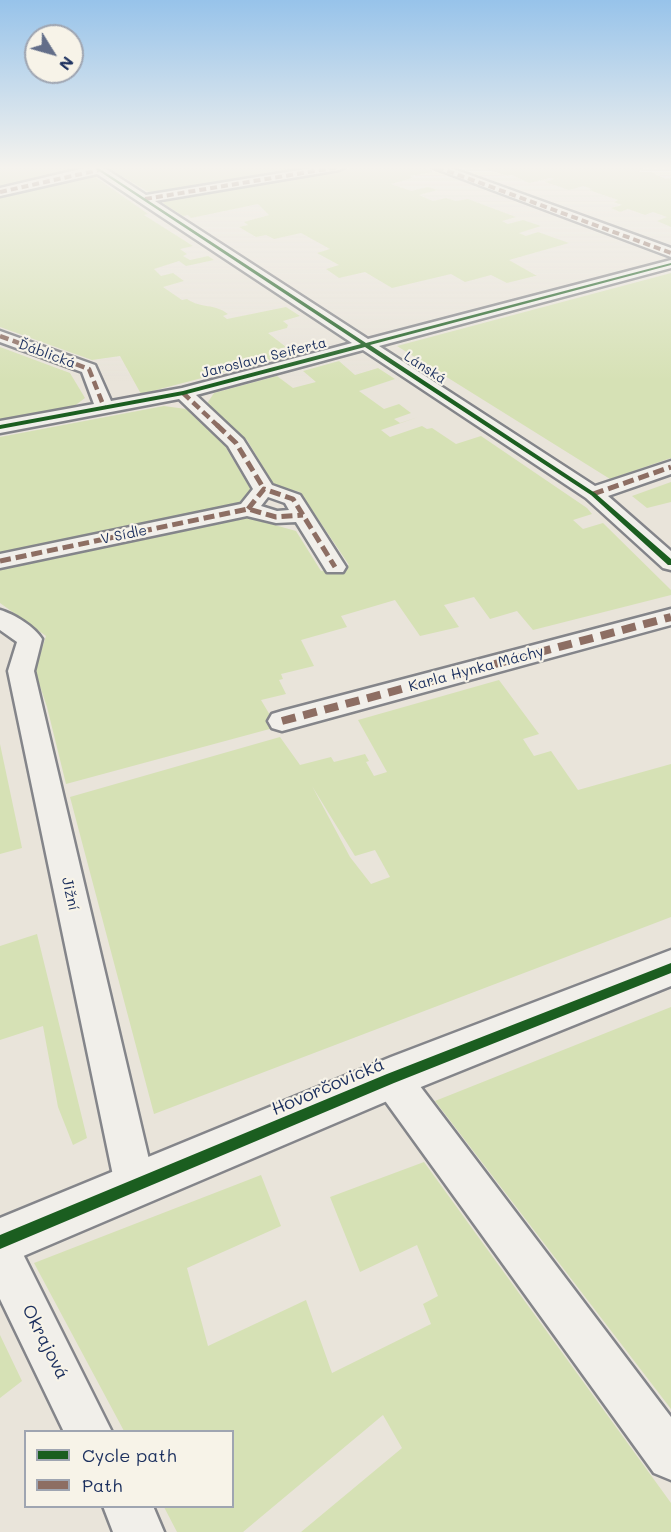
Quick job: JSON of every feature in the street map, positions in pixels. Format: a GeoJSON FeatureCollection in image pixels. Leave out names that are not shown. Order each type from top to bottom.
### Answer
{"type":"FeatureCollection","features":[{"type":"Feature","properties":{"kind":"street","name":"Lánská"},"geometry":{"type":"LineString","coordinates":[[204,238],[593,494],[671,563]]}},
{"type":"Feature","properties":{"kind":"street"},"geometry":{"type":"LineString","coordinates":[[632,238],[671,253]]}},
{"type":"Feature","properties":{"kind":"street","name":"Jaroslava Seiferta"},"geometry":{"type":"LineString","coordinates":[[0,427],[183,393],[671,264]]}},
{"type":"Feature","properties":{"kind":"street","name":"Ďáblická"},"geometry":{"type":"LineString","coordinates":[[0,336],[89,369],[104,407]]}},
{"type":"Feature","properties":{"kind":"street"},"geometry":{"type":"LineString","coordinates":[[183,393],[236,443],[264,489],[293,499],[335,567]]}},
{"type":"Feature","properties":{"kind":"street"},"geometry":{"type":"LineString","coordinates":[[593,494],[671,467]]}},
{"type":"Feature","properties":{"kind":"street"},"geometry":{"type":"LineString","coordinates":[[248,509],[264,489]]}},
{"type":"Feature","properties":{"kind":"street","name":"V Sídle"},"geometry":{"type":"LineString","coordinates":[[0,561],[248,509],[276,516],[303,514]]}},
{"type":"Feature","properties":{"kind":"street","name":"Karla Hynka Máchy"},"geometry":{"type":"LineString","coordinates":[[282,721],[671,617]]}},
{"type":"Feature","properties":{"kind":"street","name":"Jižní"},"geometry":{"type":"LineString","coordinates":[[0,618],[30,639],[21,670],[135,1185]]}},
{"type":"Feature","properties":{"kind":"street","name":"Hovorčovická"},"geometry":{"type":"LineString","coordinates":[[0,1242],[391,1078],[671,968]]}},
{"type":"Feature","properties":{"kind":"street","name":"Hovorčovická"},"geometry":{"type":"LineString","coordinates":[[391,1078],[671,1456]]}},
{"type":"Feature","properties":{"kind":"street","name":"Okrajová"},"geometry":{"type":"LineString","coordinates":[[0,1254],[88,1430]]}},
{"type":"Feature","properties":{"kind":"street"},"geometry":{"type":"LineString","coordinates":[[128,1508],[139,1532]]}},
{"type":"Feature","properties":{"kind":"green space"},"geometry":{"type":"Polygon","coordinates":[[[0,238],[181,238],[193,246],[180,249],[187,254],[183,256],[190,260],[208,256],[214,260],[186,266],[179,261],[154,269],[161,276],[173,273],[184,281],[163,287],[182,300],[187,299],[218,308],[228,314],[223,316],[227,319],[286,307],[300,316],[283,321],[288,325],[287,328],[268,333],[286,347],[270,351],[278,358],[141,394],[120,356],[92,360],[0,327],[0,238]]]}},
{"type":"Feature","properties":{"kind":"green space"},"geometry":{"type":"Polygon","coordinates":[[[311,238],[556,238],[569,243],[509,260],[537,276],[507,283],[491,275],[465,282],[451,274],[392,288],[365,272],[339,278],[326,269],[339,265],[317,253],[330,249],[311,238]]]}},
{"type":"Feature","properties":{"kind":"green space"},"geometry":{"type":"Polygon","coordinates":[[[671,273],[671,458],[610,479],[397,346],[671,273]]]}},
{"type":"Feature","properties":{"kind":"green space"},"geometry":{"type":"Polygon","coordinates":[[[0,347],[70,373],[85,398],[73,407],[0,420],[0,347]]]}},
{"type":"Feature","properties":{"kind":"green space"},"geometry":{"type":"Polygon","coordinates":[[[339,361],[355,375],[378,368],[395,379],[359,391],[384,409],[399,404],[411,413],[394,419],[400,423],[418,417],[381,430],[390,437],[422,426],[427,429],[432,428],[456,444],[481,436],[587,508],[592,514],[573,520],[583,529],[603,523],[671,590],[671,595],[533,630],[517,611],[490,619],[474,597],[444,605],[459,627],[420,636],[395,600],[341,616],[347,627],[301,640],[314,666],[281,674],[283,679],[279,680],[286,694],[261,700],[277,727],[66,784],[47,707],[35,671],[46,636],[0,603],[0,570],[246,517],[296,531],[321,571],[349,565],[300,492],[274,485],[247,440],[206,405],[214,393],[277,376],[293,388],[316,382],[303,371],[339,361]]]}},
{"type":"Feature","properties":{"kind":"green space"},"geometry":{"type":"Polygon","coordinates":[[[164,406],[186,409],[225,446],[251,490],[238,504],[0,553],[0,437],[164,406]]]}},
{"type":"Feature","properties":{"kind":"green space"},"geometry":{"type":"Polygon","coordinates":[[[671,482],[671,502],[647,508],[632,496],[671,482]]]}},
{"type":"Feature","properties":{"kind":"green space"},"geometry":{"type":"Polygon","coordinates":[[[499,680],[539,734],[523,739],[534,756],[551,751],[578,790],[671,764],[671,917],[154,1114],[70,797],[280,737],[300,765],[331,757],[334,762],[365,754],[369,761],[366,762],[374,776],[387,772],[358,720],[499,680]],[[312,786],[350,857],[371,884],[390,877],[375,850],[355,856],[312,786]]]}},
{"type":"Feature","properties":{"kind":"green space"},"geometry":{"type":"Polygon","coordinates":[[[0,744],[22,848],[0,854],[0,744]]]}},
{"type":"Feature","properties":{"kind":"green space"},"geometry":{"type":"Polygon","coordinates":[[[37,934],[87,1138],[73,1145],[58,1107],[43,1026],[0,1040],[0,946],[37,934]]]}},
{"type":"Feature","properties":{"kind":"green space"},"geometry":{"type":"Polygon","coordinates":[[[671,1007],[671,1409],[435,1101],[671,1007]]]}},
{"type":"Feature","properties":{"kind":"green space"},"geometry":{"type":"Polygon","coordinates":[[[424,1162],[671,1503],[671,1532],[301,1532],[402,1448],[383,1415],[243,1532],[177,1532],[165,1508],[234,1508],[234,1430],[123,1430],[34,1263],[261,1175],[281,1226],[187,1268],[208,1346],[306,1300],[332,1373],[431,1324],[423,1304],[438,1296],[417,1245],[360,1272],[330,1197],[424,1162]]]}},
{"type":"Feature","properties":{"kind":"green space"},"geometry":{"type":"Polygon","coordinates":[[[0,1335],[22,1381],[0,1398],[0,1335]]]}},
{"type":"Feature","properties":{"kind":"marked path"},"geometry":{"type":"LineString","coordinates":[[632,238],[671,253]]}},
{"type":"Feature","properties":{"kind":"marked path"},"geometry":{"type":"LineString","coordinates":[[0,336],[89,369],[104,407]]}},
{"type":"Feature","properties":{"kind":"marked path"},"geometry":{"type":"LineString","coordinates":[[183,393],[236,443],[264,489]]}},
{"type":"Feature","properties":{"kind":"marked path"},"geometry":{"type":"LineString","coordinates":[[593,494],[671,467]]}},
{"type":"Feature","properties":{"kind":"marked path"},"geometry":{"type":"LineString","coordinates":[[248,509],[264,489],[293,499],[335,567]]}},
{"type":"Feature","properties":{"kind":"marked path"},"geometry":{"type":"LineString","coordinates":[[0,561],[248,509],[276,517],[303,515]]}},
{"type":"Feature","properties":{"kind":"marked path"},"geometry":{"type":"LineString","coordinates":[[282,721],[671,617]]}},
{"type":"Feature","properties":{"kind":"cycle path"},"geometry":{"type":"LineString","coordinates":[[204,238],[593,494],[671,563]]}},
{"type":"Feature","properties":{"kind":"cycle path"},"geometry":{"type":"LineString","coordinates":[[0,427],[183,393],[671,264]]}},
{"type":"Feature","properties":{"kind":"cycle path"},"geometry":{"type":"LineString","coordinates":[[0,1242],[391,1078],[671,968]]}}]}
